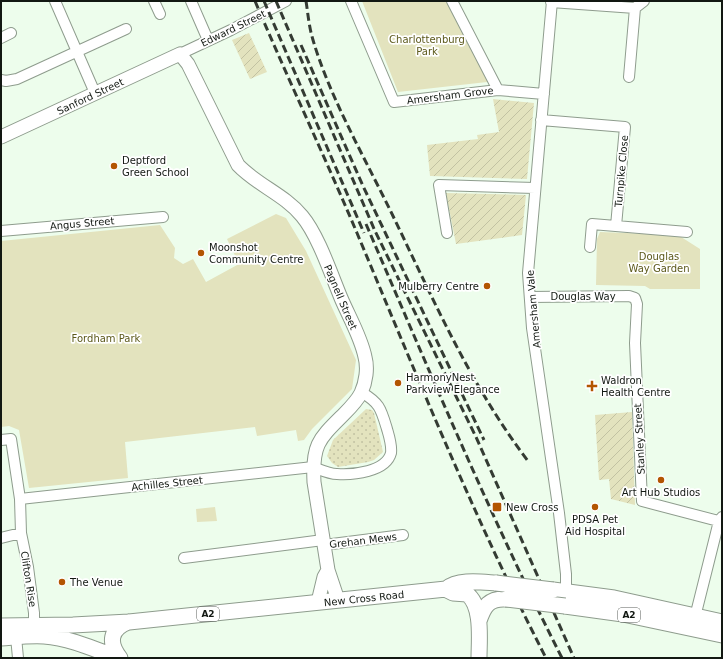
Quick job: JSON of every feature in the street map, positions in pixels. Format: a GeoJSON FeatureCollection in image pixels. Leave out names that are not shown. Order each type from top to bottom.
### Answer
{"type":"FeatureCollection","features":[{"type":"Feature","properties":{"kind":"highway","name":"New Cross Road"},"geometry":{"type":"LineString","coordinates":[[1,626],[73,625],[129,622],[446,589],[452,584],[481,582],[496,583],[563,596],[623,614],[694,622],[722,622]]}},
{"type":"Feature","properties":{"kind":"highway","name":"A2"},"geometry":{"type":"LineString","coordinates":[[446,589],[453,593],[463,593],[470,596],[475,605],[479,621],[479,658]]}},
{"type":"Feature","properties":{"kind":"highway","name":"New Cross Road"},"geometry":{"type":"LineString","coordinates":[[479,621],[482,610],[489,602],[497,599],[563,596]]}},
{"type":"Feature","properties":{"kind":"highway"},"geometry":{"type":"LineString","coordinates":[[119,658],[112,645],[114,632],[121,625],[129,622]]}},
{"type":"Feature","properties":{"kind":"highway","name":"New Cross Road"},"geometry":{"type":"LineString","coordinates":[[694,622],[722,635]]}},
{"type":"Feature","properties":{"kind":"highway"},"geometry":{"type":"LineString","coordinates":[[1,638],[44,636],[67,640],[119,658]]}},
{"type":"Feature","properties":{"kind":"main road","name":"Sanford Street"},"geometry":{"type":"LineString","coordinates":[[1,138],[180,54]]}},
{"type":"Feature","properties":{"kind":"main road","name":"Pagnell Street"},"geometry":{"type":"LineString","coordinates":[[180,54],[188,64],[238,165],[248,176],[294,206],[303,216],[312,231],[362,347],[366,364],[366,378],[361,392],[354,404],[327,429],[320,438],[316,448],[313,467],[328,570],[338,600]]}},
{"type":"Feature","properties":{"kind":"main road","name":"Pagnell Street"},"geometry":{"type":"LineString","coordinates":[[318,602],[324,577],[328,570]]}},
{"type":"Feature","properties":{"kind":"street"},"geometry":{"type":"LineString","coordinates":[[55,1],[95,93]]}},
{"type":"Feature","properties":{"kind":"street"},"geometry":{"type":"LineString","coordinates":[[154,1],[160,14]]}},
{"type":"Feature","properties":{"kind":"street"},"geometry":{"type":"LineString","coordinates":[[191,1],[208,40]]}},
{"type":"Feature","properties":{"kind":"street","name":"Edward Street"},"geometry":{"type":"LineString","coordinates":[[180,54],[286,1]]}},
{"type":"Feature","properties":{"kind":"street","name":"Amersham Grove"},"geometry":{"type":"LineString","coordinates":[[351,1],[394,102],[498,90],[544,94]]}},
{"type":"Feature","properties":{"kind":"street"},"geometry":{"type":"LineString","coordinates":[[452,1],[498,90]]}},
{"type":"Feature","properties":{"kind":"street"},"geometry":{"type":"LineString","coordinates":[[551,2],[635,8],[644,1]]}},
{"type":"Feature","properties":{"kind":"street","name":"Amersham Vale"},"geometry":{"type":"LineString","coordinates":[[551,2],[528,272],[533,324],[559,508],[566,574],[563,596]]}},
{"type":"Feature","properties":{"kind":"street"},"geometry":{"type":"LineString","coordinates":[[629,77],[635,8]]}},
{"type":"Feature","properties":{"kind":"street"},"geometry":{"type":"LineString","coordinates":[[1,80],[6,81],[17,79],[126,29]]}},
{"type":"Feature","properties":{"kind":"street"},"geometry":{"type":"LineString","coordinates":[[1,38],[11,33]]}},
{"type":"Feature","properties":{"kind":"street","name":"Turnpike Close"},"geometry":{"type":"LineString","coordinates":[[542,120],[625,127],[616,226]]}},
{"type":"Feature","properties":{"kind":"street"},"geometry":{"type":"LineString","coordinates":[[447,233],[439,185],[535,188]]}},
{"type":"Feature","properties":{"kind":"street","name":"Angus Street"},"geometry":{"type":"LineString","coordinates":[[1,231],[163,217]]}},
{"type":"Feature","properties":{"kind":"street"},"geometry":{"type":"LineString","coordinates":[[590,246],[592,224],[687,232]]}},
{"type":"Feature","properties":{"kind":"street","name":"Douglas Way"},"geometry":{"type":"LineString","coordinates":[[530,297],[629,296],[635,298]]}},
{"type":"Feature","properties":{"kind":"street","name":"Stanley Street"},"geometry":{"type":"LineString","coordinates":[[635,298],[637,304],[635,343],[642,500],[721,520]]}},
{"type":"Feature","properties":{"kind":"street"},"geometry":{"type":"LineString","coordinates":[[313,467],[337,474],[370,471],[381,466],[389,458],[391,451],[390,442],[383,413],[375,400],[361,392]]}},
{"type":"Feature","properties":{"kind":"street","name":"Clifton Rise"},"geometry":{"type":"LineString","coordinates":[[1,440],[11,439],[20,499],[21,534],[28,567],[34,625]]}},
{"type":"Feature","properties":{"kind":"street","name":"Achilles Street"},"geometry":{"type":"LineString","coordinates":[[20,499],[313,467]]}},
{"type":"Feature","properties":{"kind":"street"},"geometry":{"type":"LineString","coordinates":[[694,622],[721,520]]}},
{"type":"Feature","properties":{"kind":"street"},"geometry":{"type":"LineString","coordinates":[[1,538],[21,534]]}},
{"type":"Feature","properties":{"kind":"street","name":"Grehan Mews"},"geometry":{"type":"LineString","coordinates":[[184,558],[403,535]]}},
{"type":"Feature","properties":{"kind":"street"},"geometry":{"type":"LineString","coordinates":[[16,637],[18,658]]}},
{"type":"Feature","properties":{"kind":"green space","name":"Charlottenburg Park"},"geometry":{"type":"Polygon","coordinates":[[[362,1],[454,1],[496,81],[398,92],[362,1]]]}},
{"type":"Feature","properties":{"kind":"green space"},"geometry":{"type":"Polygon","coordinates":[[[249,33],[267,72],[250,79],[232,40],[249,33]]]}},
{"type":"Feature","properties":{"kind":"green space"},"geometry":{"type":"Polygon","coordinates":[[[493,99],[534,103],[527,179],[430,176],[427,145],[478,139],[477,135],[499,132],[493,99]]]}},
{"type":"Feature","properties":{"kind":"green space"},"geometry":{"type":"Polygon","coordinates":[[[446,193],[526,195],[522,235],[456,244],[446,193]]]}},
{"type":"Feature","properties":{"kind":"green space","name":"Fordham Park"},"geometry":{"type":"Polygon","coordinates":[[[276,214],[286,218],[306,251],[356,360],[352,389],[312,429],[304,440],[298,441],[296,430],[257,436],[255,427],[125,442],[128,478],[29,488],[19,430],[9,426],[1,427],[1,241],[160,225],[175,248],[174,258],[183,264],[193,259],[206,282],[239,264],[227,239],[276,214]]]}},
{"type":"Feature","properties":{"kind":"green space","name":"Douglas Way Garden"},"geometry":{"type":"Polygon","coordinates":[[[600,232],[678,235],[700,249],[700,289],[650,289],[645,286],[596,285],[597,239],[600,232]]]}},
{"type":"Feature","properties":{"kind":"green space"},"geometry":{"type":"Polygon","coordinates":[[[366,409],[372,410],[374,413],[383,452],[374,460],[368,462],[338,467],[332,463],[327,456],[333,440],[366,409]]]}},
{"type":"Feature","properties":{"kind":"green space"},"geometry":{"type":"Polygon","coordinates":[[[632,412],[635,505],[611,499],[609,479],[599,480],[595,415],[632,412]]]}},
{"type":"Feature","properties":{"kind":"green space"},"geometry":{"type":"Polygon","coordinates":[[[215,507],[217,521],[197,522],[196,509],[215,507]]]}},
{"type":"Feature","properties":{"kind":"railway"},"geometry":{"type":"LineString","coordinates":[[255,1],[471,501],[546,658]]}},
{"type":"Feature","properties":{"kind":"railway"},"geometry":{"type":"LineString","coordinates":[[264,1],[364,233]]}},
{"type":"Feature","properties":{"kind":"railway"},"geometry":{"type":"LineString","coordinates":[[276,1],[375,231],[476,437],[574,658]]}},
{"type":"Feature","properties":{"kind":"railway"},"geometry":{"type":"LineString","coordinates":[[306,1],[312,35],[320,62],[349,129],[454,342],[489,403],[528,461]]}},
{"type":"Feature","properties":{"kind":"railway"},"geometry":{"type":"LineString","coordinates":[[301,45],[363,186],[484,440]]}},
{"type":"Feature","properties":{"kind":"railway"},"geometry":{"type":"LineString","coordinates":[[366,224],[485,497],[535,605],[562,658]]}},
{"type":"Feature","properties":{"kind":"place","name":"Deptford Green School"},"geometry":{"type":"Point","coordinates":[114,166]}},
{"type":"Feature","properties":{"kind":"place","name":"Moonshot Community Centre"},"geometry":{"type":"Point","coordinates":[201,253]}},
{"type":"Feature","properties":{"kind":"place","name":"Mulberry Centre"},"geometry":{"type":"Point","coordinates":[487,286]}},
{"type":"Feature","properties":{"kind":"place","name":"HarmonyNest Parkview Elegance"},"geometry":{"type":"Point","coordinates":[398,383]}},
{"type":"Feature","properties":{"kind":"place","name":"Waldron Health Centre"},"geometry":{"type":"Point","coordinates":[592,386]}},
{"type":"Feature","properties":{"kind":"place","name":"Art Hub Studios"},"geometry":{"type":"Point","coordinates":[661,480]}},
{"type":"Feature","properties":{"kind":"place","name":"New Cross"},"geometry":{"type":"Point","coordinates":[497,507]}},
{"type":"Feature","properties":{"kind":"place","name":"PDSA Pet Aid Hospital"},"geometry":{"type":"Point","coordinates":[595,507]}},
{"type":"Feature","properties":{"kind":"place","name":"The Venue"},"geometry":{"type":"Point","coordinates":[62,582]}}]}
